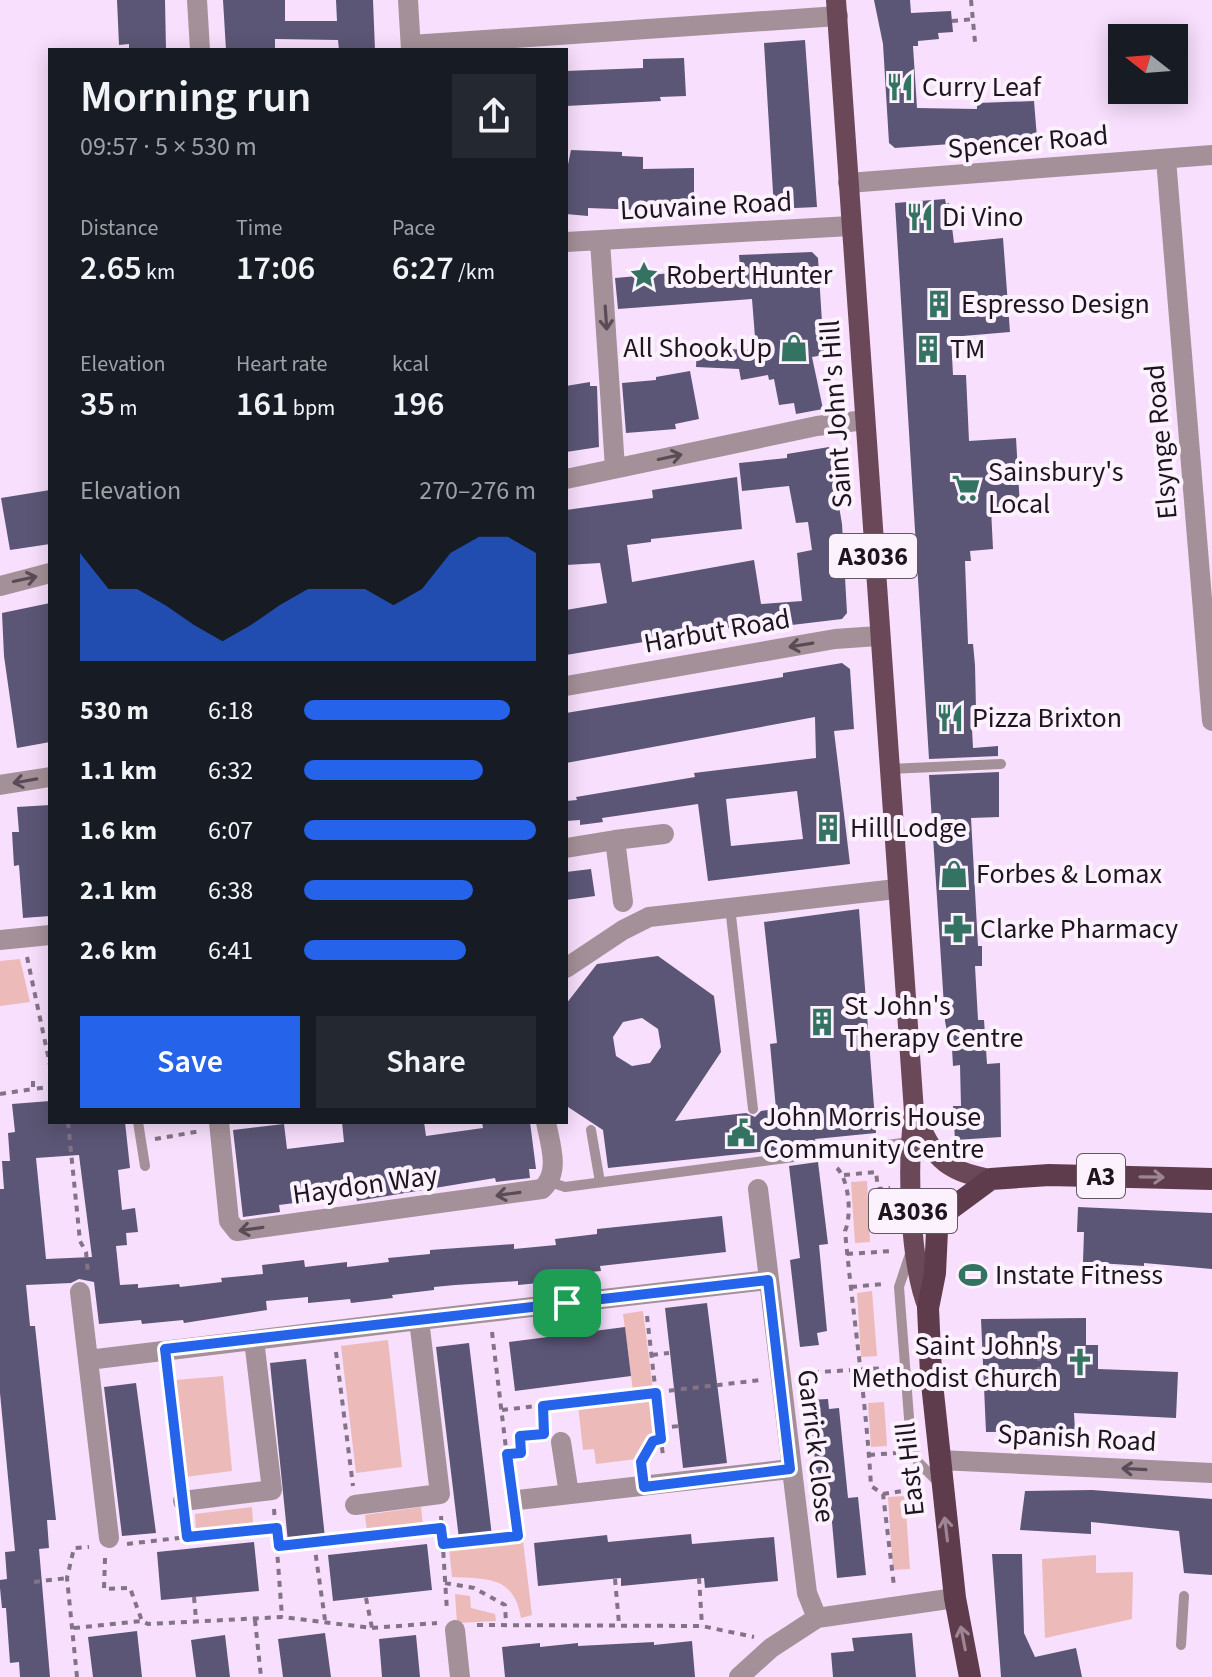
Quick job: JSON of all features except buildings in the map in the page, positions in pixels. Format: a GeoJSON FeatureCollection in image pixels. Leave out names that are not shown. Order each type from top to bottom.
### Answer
{"type":"FeatureCollection","features":[{"type":"Feature","properties":{"kind":"highway","name":"A3"},"geometry":{"type":"LineString","coordinates":[[991,1179],[1049,1175],[1212,1179]]}},
{"type":"Feature","properties":{"kind":"highway","name":"East Hill"},"geometry":{"type":"LineString","coordinates":[[970,1677],[955,1598],[942,1487],[931,1374],[927,1280],[937,1231],[949,1210],[991,1179]]}},
{"type":"Feature","properties":{"kind":"main road","name":"Saint John's Hill"},"geometry":{"type":"LineString","coordinates":[[837,8],[887,769],[914,1112]]}},
{"type":"Feature","properties":{"kind":"main road","name":"A3036"},"geometry":{"type":"LineString","coordinates":[[914,1112],[910,1142],[914,1238],[927,1280]]}},
{"type":"Feature","properties":{"kind":"main road","name":"A3036"},"geometry":{"type":"LineString","coordinates":[[914,1112],[935,1156],[965,1175],[991,1179]]}},
{"type":"Feature","properties":{"kind":"street"},"geometry":{"type":"LineString","coordinates":[[197,0],[200,48]]}},
{"type":"Feature","properties":{"kind":"street"},"geometry":{"type":"LineString","coordinates":[[408,0],[411,47],[837,8]]}},
{"type":"Feature","properties":{"kind":"street","name":"Spencer Road"},"geometry":{"type":"LineString","coordinates":[[848,183],[1212,155]]}},
{"type":"Feature","properties":{"kind":"street","name":"Elsynge Road"},"geometry":{"type":"LineString","coordinates":[[1166,159],[1212,721]]}},
{"type":"Feature","properties":{"kind":"street","name":"Louvaine Road"},"geometry":{"type":"LineString","coordinates":[[568,242],[850,226]]}},
{"type":"Feature","properties":{"kind":"street"},"geometry":{"type":"LineString","coordinates":[[600,241],[615,468]]}},
{"type":"Feature","properties":{"kind":"street"},"geometry":{"type":"LineString","coordinates":[[568,479],[817,426],[865,420]]}},
{"type":"Feature","properties":{"kind":"street"},"geometry":{"type":"LineString","coordinates":[[0,586],[48,574]]}},
{"type":"Feature","properties":{"kind":"street","name":"Harbut Road"},"geometry":{"type":"LineString","coordinates":[[568,686],[835,639],[878,636]]}},
{"type":"Feature","properties":{"kind":"street"},"geometry":{"type":"LineString","coordinates":[[0,785],[48,777]]}},
{"type":"Feature","properties":{"kind":"street"},"geometry":{"type":"LineString","coordinates":[[568,848],[664,834]]}},
{"type":"Feature","properties":{"kind":"street"},"geometry":{"type":"LineString","coordinates":[[615,840],[623,902]]}},
{"type":"Feature","properties":{"kind":"street"},"geometry":{"type":"LineString","coordinates":[[568,967],[623,930],[649,917],[896,889]]}},
{"type":"Feature","properties":{"kind":"street"},"geometry":{"type":"LineString","coordinates":[[0,940],[48,935]]}},
{"type":"Feature","properties":{"kind":"street"},"geometry":{"type":"LineString","coordinates":[[546,1124],[554,1169],[550,1182]]}},
{"type":"Feature","properties":{"kind":"street","name":"Haydon Way"},"geometry":{"type":"LineString","coordinates":[[211,1126],[229,1221],[237,1231],[542,1189],[550,1182]]}},
{"type":"Feature","properties":{"kind":"street","name":"Garrick Close"},"geometry":{"type":"LineString","coordinates":[[758,1189],[807,1593],[817,1618]]}},
{"type":"Feature","properties":{"kind":"street"},"geometry":{"type":"LineString","coordinates":[[88,1360],[768,1280]]}},
{"type":"Feature","properties":{"kind":"street"},"geometry":{"type":"LineString","coordinates":[[80,1292],[109,1546]]}},
{"type":"Feature","properties":{"kind":"street"},"geometry":{"type":"LineString","coordinates":[[355,1505],[440,1494],[419,1320]]}},
{"type":"Feature","properties":{"kind":"street"},"geometry":{"type":"LineString","coordinates":[[183,1501],[272,1490],[254,1340]]}},
{"type":"Feature","properties":{"kind":"street"},"geometry":{"type":"LineString","coordinates":[[561,1442],[569,1494]]}},
{"type":"Feature","properties":{"kind":"street","name":"Spanish Road"},"geometry":{"type":"LineString","coordinates":[[940,1460],[1212,1473]]}},
{"type":"Feature","properties":{"kind":"street"},"geometry":{"type":"LineString","coordinates":[[514,1498],[644,1487],[790,1469]]}},
{"type":"Feature","properties":{"kind":"street"},"geometry":{"type":"LineString","coordinates":[[739,1677],[771,1648],[817,1618],[955,1598]]}},
{"type":"Feature","properties":{"kind":"street"},"geometry":{"type":"LineString","coordinates":[[454,1628],[460,1677]]}},
{"type":"Feature","properties":{"kind":"lane"},"geometry":{"type":"LineString","coordinates":[[887,769],[1001,764]]}},
{"type":"Feature","properties":{"kind":"lane"},"geometry":{"type":"LineString","coordinates":[[730,907],[753,1109]]}},
{"type":"Feature","properties":{"kind":"lane"},"geometry":{"type":"LineString","coordinates":[[138,1124],[145,1166]]}},
{"type":"Feature","properties":{"kind":"lane"},"geometry":{"type":"LineString","coordinates":[[591,1130],[600,1182]]}},
{"type":"Feature","properties":{"kind":"lane"},"geometry":{"type":"LineString","coordinates":[[550,1182],[565,1187],[910,1142]]}},
{"type":"Feature","properties":{"kind":"lane"},"geometry":{"type":"LineString","coordinates":[[914,1238],[899,1287],[911,1444],[918,1462],[942,1487]]}},
{"type":"Feature","properties":{"kind":"lane"},"geometry":{"type":"LineString","coordinates":[[901,1307],[927,1280]]}},
{"type":"Feature","properties":{"kind":"lane"},"geometry":{"type":"LineString","coordinates":[[1181,1645],[1184,1596]]}},
{"type":"Feature","properties":{"kind":"path"},"geometry":{"type":"LineString","coordinates":[[971,0],[975,42]]}},
{"type":"Feature","properties":{"kind":"path"},"geometry":{"type":"LineString","coordinates":[[952,21],[974,19]]}},
{"type":"Feature","properties":{"kind":"path"},"geometry":{"type":"LineString","coordinates":[[23,939],[48,1056]]}},
{"type":"Feature","properties":{"kind":"path"},"geometry":{"type":"LineString","coordinates":[[33,1081],[33,1089]]}},
{"type":"Feature","properties":{"kind":"path"},"geometry":{"type":"LineString","coordinates":[[0,1094],[48,1087]]}},
{"type":"Feature","properties":{"kind":"path"},"geometry":{"type":"LineString","coordinates":[[68,1124],[80,1241],[86,1252],[89,1278],[80,1292]]}},
{"type":"Feature","properties":{"kind":"path"},"geometry":{"type":"LineString","coordinates":[[141,1140],[211,1126]]}},
{"type":"Feature","properties":{"kind":"path"},"geometry":{"type":"LineString","coordinates":[[836,1167],[844,1175],[849,1221],[845,1231],[871,1486],[883,1494],[909,1490]]}},
{"type":"Feature","properties":{"kind":"path"},"geometry":{"type":"LineString","coordinates":[[844,1175],[876,1172],[878,1189],[890,1188]]}},
{"type":"Feature","properties":{"kind":"path"},"geometry":{"type":"LineString","coordinates":[[847,1254],[892,1251]]}},
{"type":"Feature","properties":{"kind":"path"},"geometry":{"type":"LineString","coordinates":[[851,1287],[886,1283]]}},
{"type":"Feature","properties":{"kind":"path"},"geometry":{"type":"LineString","coordinates":[[644,1294],[663,1456]]}},
{"type":"Feature","properties":{"kind":"path"},"geometry":{"type":"LineString","coordinates":[[443,1544],[518,1536],[490,1312]]}},
{"type":"Feature","properties":{"kind":"path"},"geometry":{"type":"LineString","coordinates":[[333,1330],[355,1505]]}},
{"type":"Feature","properties":{"kind":"path"},"geometry":{"type":"LineString","coordinates":[[931,1374],[1039,1371],[1039,1330]]}},
{"type":"Feature","properties":{"kind":"path"},"geometry":{"type":"LineString","coordinates":[[165,1349],[187,1537]]}},
{"type":"Feature","properties":{"kind":"path"},"geometry":{"type":"LineString","coordinates":[[652,1355],[669,1353]]}},
{"type":"Feature","properties":{"kind":"path"},"geometry":{"type":"LineString","coordinates":[[812,1372],[881,1369]]}},
{"type":"Feature","properties":{"kind":"path"},"geometry":{"type":"LineString","coordinates":[[502,1410],[779,1378]]}},
{"type":"Feature","properties":{"kind":"path"},"geometry":{"type":"LineString","coordinates":[[507,1454],[521,1453],[520,1436],[544,1434],[543,1406]]}},
{"type":"Feature","properties":{"kind":"path"},"geometry":{"type":"LineString","coordinates":[[660,1428],[679,1426]]}},
{"type":"Feature","properties":{"kind":"path"},"geometry":{"type":"LineString","coordinates":[[644,1487],[641,1462],[653,1441],[661,1439]]}},
{"type":"Feature","properties":{"kind":"path"},"geometry":{"type":"LineString","coordinates":[[869,1455],[896,1453]]}},
{"type":"Feature","properties":{"kind":"path"},"geometry":{"type":"LineString","coordinates":[[272,1490],[279,1546],[282,1617]]}},
{"type":"Feature","properties":{"kind":"path"},"geometry":{"type":"LineString","coordinates":[[440,1494],[448,1621],[454,1628]]}},
{"type":"Feature","properties":{"kind":"path"},"geometry":{"type":"LineString","coordinates":[[883,1494],[893,1576]]}},
{"type":"Feature","properties":{"kind":"path"},"geometry":{"type":"LineString","coordinates":[[77,1677],[67,1578],[74,1548],[277,1528]]}},
{"type":"Feature","properties":{"kind":"path"},"geometry":{"type":"LineString","coordinates":[[279,1546],[441,1528]]}},
{"type":"Feature","properties":{"kind":"path"},"geometry":{"type":"LineString","coordinates":[[314,1542],[325,1620]]}},
{"type":"Feature","properties":{"kind":"path"},"geometry":{"type":"LineString","coordinates":[[109,1546],[102,1563],[104,1589],[130,1588],[142,1621]]}},
{"type":"Feature","properties":{"kind":"path"},"geometry":{"type":"LineString","coordinates":[[34,1582],[67,1578]]}},
{"type":"Feature","properties":{"kind":"path"},"geometry":{"type":"LineString","coordinates":[[699,1578],[702,1626]]}},
{"type":"Feature","properties":{"kind":"path"},"geometry":{"type":"LineString","coordinates":[[615,1579],[619,1625]]}},
{"type":"Feature","properties":{"kind":"path"},"geometry":{"type":"LineString","coordinates":[[445,1583],[474,1588],[505,1605],[506,1623]]}},
{"type":"Feature","properties":{"kind":"path"},"geometry":{"type":"LineString","coordinates":[[194,1597],[196,1619]]}},
{"type":"Feature","properties":{"kind":"path"},"geometry":{"type":"LineString","coordinates":[[366,1598],[372,1628]]}},
{"type":"Feature","properties":{"kind":"path"},"geometry":{"type":"LineString","coordinates":[[74,1628],[142,1621],[148,1624],[196,1619],[282,1617],[372,1628],[439,1623],[454,1628],[506,1623],[519,1627],[702,1626],[756,1639]]}},
{"type":"Feature","properties":{"kind":"path"},"geometry":{"type":"LineString","coordinates":[[255,1620],[261,1677]]}},
{"type":"Feature","properties":{"kind":"shaded area"},"geometry":{"type":"Polygon","coordinates":[[[20,959],[30,1002],[0,1006],[0,961],[20,959]]]}},
{"type":"Feature","properties":{"kind":"shaded area"},"geometry":{"type":"Polygon","coordinates":[[[867,1181],[870,1242],[855,1243],[851,1182],[867,1181]]]}},
{"type":"Feature","properties":{"kind":"shaded area"},"geometry":{"type":"Polygon","coordinates":[[[872,1291],[877,1356],[861,1357],[857,1293],[872,1291]]]}},
{"type":"Feature","properties":{"kind":"shaded area"},"geometry":{"type":"Polygon","coordinates":[[[643,1311],[653,1390],[633,1391],[623,1314],[643,1311]]]}},
{"type":"Feature","properties":{"kind":"shaded area"},"geometry":{"type":"Polygon","coordinates":[[[388,1340],[402,1467],[356,1473],[341,1346],[388,1340]]]}},
{"type":"Feature","properties":{"kind":"shaded area"},"geometry":{"type":"Polygon","coordinates":[[[223,1376],[232,1471],[185,1477],[176,1380],[223,1376]]]}},
{"type":"Feature","properties":{"kind":"shaded area"},"geometry":{"type":"Polygon","coordinates":[[[653,1398],[658,1437],[651,1439],[637,1459],[596,1464],[594,1449],[583,1450],[578,1405],[653,1398]]]}},
{"type":"Feature","properties":{"kind":"shaded area"},"geometry":{"type":"Polygon","coordinates":[[[884,1402],[887,1446],[871,1447],[868,1403],[884,1402]]]}},
{"type":"Feature","properties":{"kind":"shaded area"},"geometry":{"type":"Polygon","coordinates":[[[905,1496],[910,1569],[893,1570],[888,1497],[905,1496]]]}},
{"type":"Feature","properties":{"kind":"shaded area"},"geometry":{"type":"Polygon","coordinates":[[[252,1507],[253,1523],[196,1531],[195,1514],[252,1507]]]}},
{"type":"Feature","properties":{"kind":"shaded area"},"geometry":{"type":"Polygon","coordinates":[[[421,1507],[423,1526],[367,1532],[365,1515],[421,1507]]]}},
{"type":"Feature","properties":{"kind":"shaded area"},"geometry":{"type":"Polygon","coordinates":[[[523,1541],[532,1615],[521,1618],[512,1594],[497,1582],[452,1577],[449,1548],[523,1541]]]}},
{"type":"Feature","properties":{"kind":"shaded area"},"geometry":{"type":"Polygon","coordinates":[[[1096,1555],[1096,1573],[1133,1572],[1132,1619],[1045,1638],[1042,1559],[1096,1555]]]}},
{"type":"Feature","properties":{"kind":"shaded area"},"geometry":{"type":"Polygon","coordinates":[[[455,1594],[470,1596],[471,1608],[495,1614],[496,1621],[457,1623],[455,1594]]]}},
{"type":"Feature","properties":{"kind":"place","name":"Curry Leaf"},"geometry":{"type":"Point","coordinates":[900,87]}},
{"type":"Feature","properties":{"kind":"place","name":"Di Vino"},"geometry":{"type":"Point","coordinates":[920,217]}},
{"type":"Feature","properties":{"kind":"place","name":"Robert Hunter"},"geometry":{"type":"Point","coordinates":[644,275]}},
{"type":"Feature","properties":{"kind":"place","name":"Espresso Design"},"geometry":{"type":"Point","coordinates":[939,304]}},
{"type":"Feature","properties":{"kind":"place","name":"All Shook Up"},"geometry":{"type":"Point","coordinates":[794,348]}},
{"type":"Feature","properties":{"kind":"place","name":"TM"},"geometry":{"type":"Point","coordinates":[928,349]}},
{"type":"Feature","properties":{"kind":"place","name":"Sainsbury's Local"},"geometry":{"type":"Point","coordinates":[966,488]}},
{"type":"Feature","properties":{"kind":"place","name":"Pizza Brixton"},"geometry":{"type":"Point","coordinates":[950,718]}},
{"type":"Feature","properties":{"kind":"place","name":"Hill Lodge"},"geometry":{"type":"Point","coordinates":[828,828]}},
{"type":"Feature","properties":{"kind":"place","name":"Forbes & Lomax"},"geometry":{"type":"Point","coordinates":[954,874]}},
{"type":"Feature","properties":{"kind":"place","name":"Clarke Pharmacy"},"geometry":{"type":"Point","coordinates":[958,929]}},
{"type":"Feature","properties":{"kind":"place","name":"St John's Therapy Centre"},"geometry":{"type":"Point","coordinates":[822,1022]}},
{"type":"Feature","properties":{"kind":"place","name":"John Morris House Community Centre"},"geometry":{"type":"Point","coordinates":[741,1133]}},
{"type":"Feature","properties":{"kind":"place","name":"Instate Fitness"},"geometry":{"type":"Point","coordinates":[973,1275]}},
{"type":"Feature","properties":{"kind":"place","name":"Saint John's Methodist Church"},"geometry":{"type":"Point","coordinates":[1080,1362]}},
{"type":"Feature","properties":{"kind":"route"},"geometry":{"type":"LineString","coordinates":[[768,1280],[790,1469],[644,1487],[641,1462],[653,1441],[661,1439],[656,1393],[543,1406],[544,1434],[520,1436],[521,1453],[507,1454],[518,1536],[443,1544],[441,1528],[279,1546],[277,1528],[187,1537],[165,1349],[567,1303],[768,1280]]}}]}
